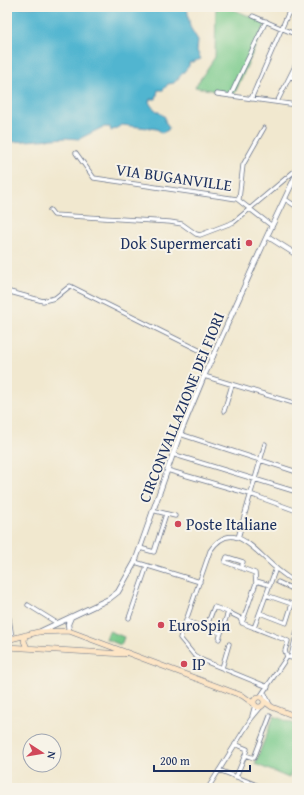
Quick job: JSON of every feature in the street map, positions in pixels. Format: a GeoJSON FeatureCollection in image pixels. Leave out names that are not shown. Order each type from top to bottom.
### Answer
{"type":"FeatureCollection","features":[{"type":"Feature","properties":{"kind":"main road"},"geometry":{"type":"LineString","coordinates":[[14,648],[9,639],[38,632],[69,631],[243,696],[262,700],[272,707],[297,717]]}},
{"type":"Feature","properties":{"kind":"main road"},"geometry":{"type":"LineString","coordinates":[[25,635],[24,641],[27,648]]}},
{"type":"Feature","properties":{"kind":"main road"},"geometry":{"type":"LineString","coordinates":[[93,651],[96,646],[95,640]]}},
{"type":"Feature","properties":{"kind":"main road"},"geometry":{"type":"LineString","coordinates":[[7,647],[131,654]]}},
{"type":"Feature","properties":{"kind":"main road"},"geometry":{"type":"LineString","coordinates":[[243,696],[254,705],[262,700]]}},
{"type":"Feature","properties":{"kind":"street"},"geometry":{"type":"LineString","coordinates":[[251,99],[290,7]]}},
{"type":"Feature","properties":{"kind":"street"},"geometry":{"type":"LineString","coordinates":[[253,16],[297,35]]}},
{"type":"Feature","properties":{"kind":"street"},"geometry":{"type":"LineString","coordinates":[[230,96],[266,21]]}},
{"type":"Feature","properties":{"kind":"street"},"geometry":{"type":"LineString","coordinates":[[277,102],[297,62]]}},
{"type":"Feature","properties":{"kind":"street"},"geometry":{"type":"LineString","coordinates":[[291,76],[297,81]]}},
{"type":"Feature","properties":{"kind":"street"},"geometry":{"type":"LineString","coordinates":[[217,94],[297,104]]}},
{"type":"Feature","properties":{"kind":"street"},"geometry":{"type":"LineString","coordinates":[[239,199],[243,164],[264,128]]}},
{"type":"Feature","properties":{"kind":"street","name":"VIA BUGANVILLE"},"geometry":{"type":"LineString","coordinates":[[76,153],[94,178],[239,199],[272,226]]}},
{"type":"Feature","properties":{"kind":"street"},"geometry":{"type":"LineString","coordinates":[[50,210],[54,215],[182,224],[198,235],[232,224],[297,169]]}},
{"type":"Feature","properties":{"kind":"street","name":"CIRCONVALLAZIONE DEI FIORI"},"geometry":{"type":"LineString","coordinates":[[38,632],[109,599],[118,592],[136,562],[152,510],[172,454],[204,376],[297,173]]}},
{"type":"Feature","properties":{"kind":"street"},"geometry":{"type":"LineString","coordinates":[[285,199],[297,207]]}},
{"type":"Feature","properties":{"kind":"street"},"geometry":{"type":"LineString","coordinates":[[267,236],[297,255]]}},
{"type":"Feature","properties":{"kind":"street"},"geometry":{"type":"LineString","coordinates":[[7,293],[10,292],[43,301],[55,298],[70,286],[213,357]]}},
{"type":"Feature","properties":{"kind":"street"},"geometry":{"type":"LineString","coordinates":[[204,376],[297,404]]}},
{"type":"Feature","properties":{"kind":"street"},"geometry":{"type":"LineString","coordinates":[[224,411],[232,385]]}},
{"type":"Feature","properties":{"kind":"street"},"geometry":{"type":"LineString","coordinates":[[180,434],[297,472]]}},
{"type":"Feature","properties":{"kind":"street"},"geometry":{"type":"LineString","coordinates":[[238,538],[265,444]]}},
{"type":"Feature","properties":{"kind":"street"},"geometry":{"type":"LineString","coordinates":[[172,454],[297,492]]}},
{"type":"Feature","properties":{"kind":"street"},"geometry":{"type":"LineString","coordinates":[[167,470],[250,494],[297,511]]}},
{"type":"Feature","properties":{"kind":"street"},"geometry":{"type":"LineString","coordinates":[[152,510],[175,516]]}},
{"type":"Feature","properties":{"kind":"street"},"geometry":{"type":"LineString","coordinates":[[140,548],[154,552],[166,514]]}},
{"type":"Feature","properties":{"kind":"street"},"geometry":{"type":"LineString","coordinates":[[268,687],[202,660],[188,649],[180,638],[210,551],[216,541],[225,537],[242,539],[297,584]]}},
{"type":"Feature","properties":{"kind":"street"},"geometry":{"type":"LineString","coordinates":[[242,568],[243,562],[228,556],[226,562],[255,573],[256,581],[242,623]]}},
{"type":"Feature","properties":{"kind":"street"},"geometry":{"type":"LineString","coordinates":[[136,562],[200,582]]}},
{"type":"Feature","properties":{"kind":"street"},"geometry":{"type":"LineString","coordinates":[[129,618],[147,566]]}},
{"type":"Feature","properties":{"kind":"street"},"geometry":{"type":"LineString","coordinates":[[254,628],[276,568]]}},
{"type":"Feature","properties":{"kind":"street"},"geometry":{"type":"LineString","coordinates":[[256,581],[270,585]]}},
{"type":"Feature","properties":{"kind":"street"},"geometry":{"type":"LineString","coordinates":[[278,582],[297,591]]}},
{"type":"Feature","properties":{"kind":"street"},"geometry":{"type":"LineString","coordinates":[[260,613],[286,623],[292,604],[266,595]]}},
{"type":"Feature","properties":{"kind":"street"},"geometry":{"type":"LineString","coordinates":[[28,605],[57,623]]}},
{"type":"Feature","properties":{"kind":"street"},"geometry":{"type":"LineString","coordinates":[[206,628],[214,607],[240,618],[242,623],[288,641],[285,651],[289,657],[297,659]]}},
{"type":"Feature","properties":{"kind":"street"},"geometry":{"type":"LineString","coordinates":[[219,639],[228,612]]}},
{"type":"Feature","properties":{"kind":"street"},"geometry":{"type":"LineString","coordinates":[[7,616],[10,618],[9,639]]}},
{"type":"Feature","properties":{"kind":"street"},"geometry":{"type":"LineString","coordinates":[[69,631],[68,624],[71,617]]}},
{"type":"Feature","properties":{"kind":"street"},"geometry":{"type":"LineString","coordinates":[[186,621],[221,633]]}},
{"type":"Feature","properties":{"kind":"street"},"geometry":{"type":"LineString","coordinates":[[208,788],[251,719],[268,687],[289,657],[297,631]]}},
{"type":"Feature","properties":{"kind":"street"},"geometry":{"type":"LineString","coordinates":[[222,668],[229,644]]}},
{"type":"Feature","properties":{"kind":"street"},"geometry":{"type":"LineString","coordinates":[[251,719],[254,705]]}},
{"type":"Feature","properties":{"kind":"street"},"geometry":{"type":"LineString","coordinates":[[246,754],[254,758],[270,716]]}},
{"type":"Feature","properties":{"kind":"street"},"geometry":{"type":"LineString","coordinates":[[235,744],[247,749],[236,776]]}},
{"type":"Feature","properties":{"kind":"street"},"geometry":{"type":"LineString","coordinates":[[219,770],[264,788]]}},
{"type":"Feature","properties":{"kind":"green space"},"geometry":{"type":"Polygon","coordinates":[[[216,7],[227,7],[266,23],[234,95],[195,87],[215,57],[216,7]]]}},
{"type":"Feature","properties":{"kind":"green space"},"geometry":{"type":"Polygon","coordinates":[[[109,631],[124,637],[121,645],[106,639],[109,631]]]}},
{"type":"Feature","properties":{"kind":"green space"},"geometry":{"type":"Polygon","coordinates":[[[274,716],[297,725],[297,759],[289,778],[255,764],[274,716]]]}},
{"type":"Feature","properties":{"kind":"water"},"geometry":{"type":"Polygon","coordinates":[[[7,7],[187,7],[190,27],[198,40],[197,51],[201,59],[189,63],[189,66],[174,83],[168,84],[163,90],[158,90],[156,99],[150,99],[149,102],[152,107],[165,117],[165,121],[169,128],[168,130],[162,133],[157,129],[122,125],[111,131],[110,127],[103,127],[79,139],[66,138],[11,142],[7,148],[7,7]]]}},
{"type":"Feature","properties":{"kind":"place","name":"Dok Supermercati"},"geometry":{"type":"Point","coordinates":[249,243]}},
{"type":"Feature","properties":{"kind":"place","name":"Poste Italiane"},"geometry":{"type":"Point","coordinates":[178,524]}},
{"type":"Feature","properties":{"kind":"place","name":"EuroSpin"},"geometry":{"type":"Point","coordinates":[161,625]}},
{"type":"Feature","properties":{"kind":"place","name":"IP"},"geometry":{"type":"Point","coordinates":[184,664]}}]}
